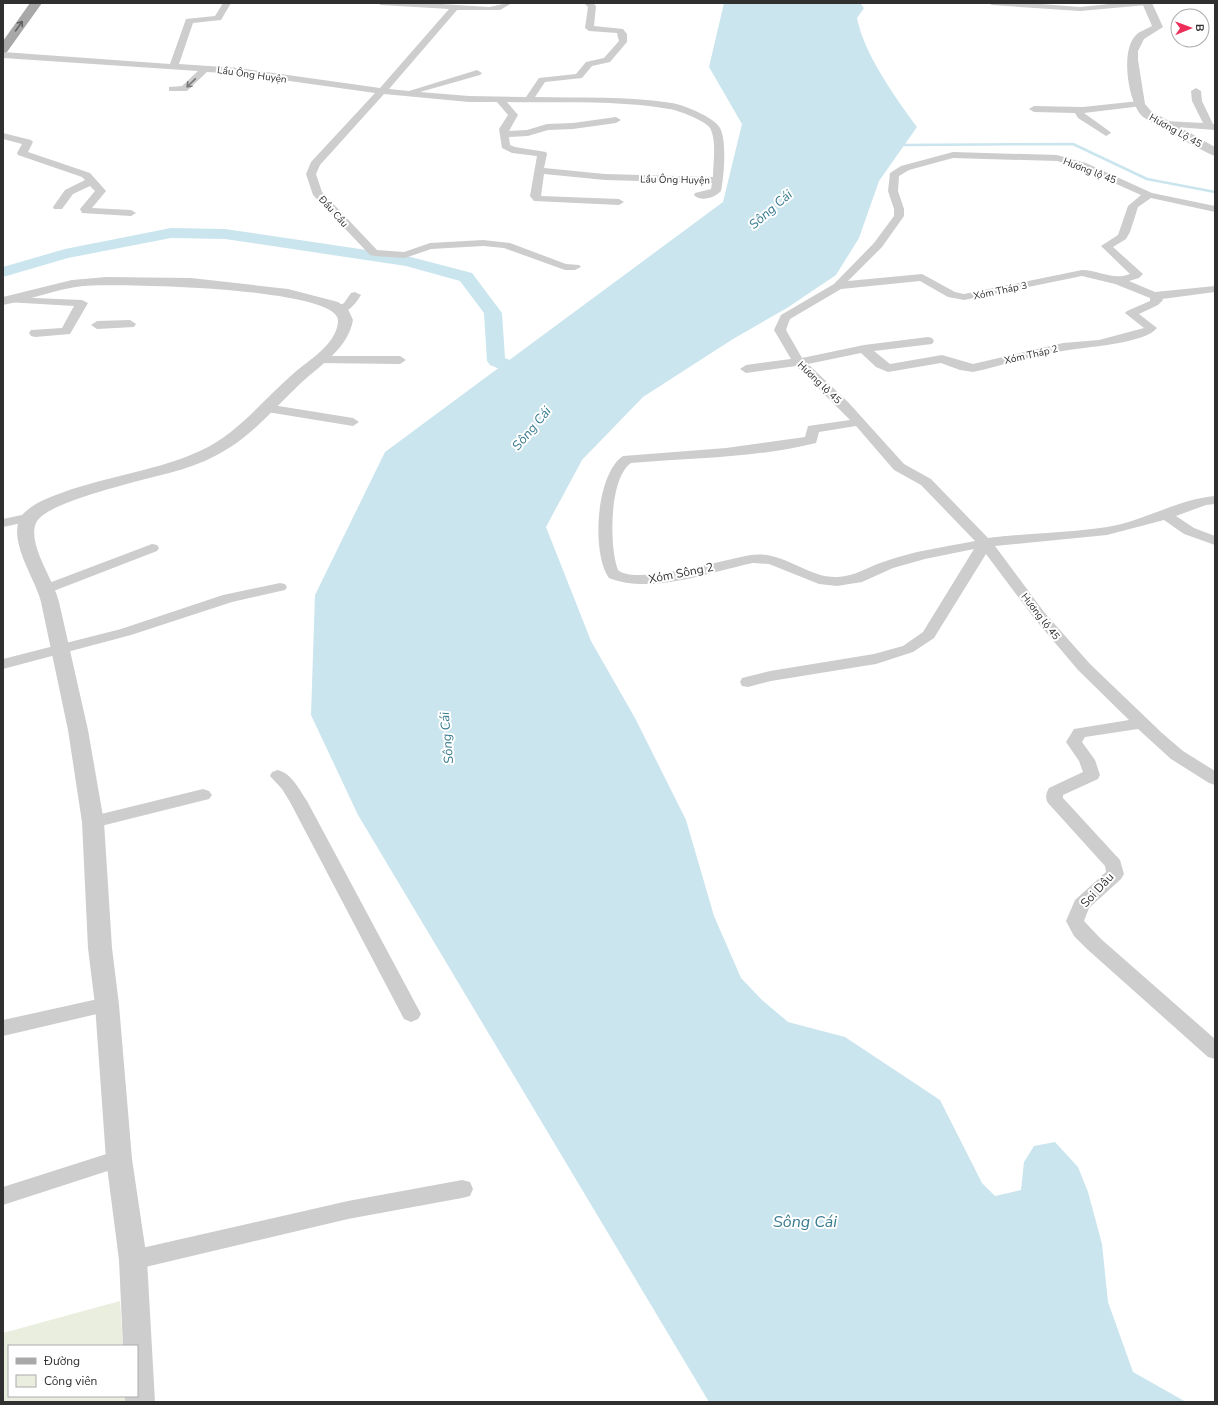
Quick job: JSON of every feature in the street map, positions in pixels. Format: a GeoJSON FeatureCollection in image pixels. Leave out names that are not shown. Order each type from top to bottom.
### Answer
{"type":"FeatureCollection","features":[{"type":"Feature","properties":{"kind":"main road"},"geometry":{"type":"LineString","coordinates":[[3,30],[23,3]]}},
{"type":"Feature","properties":{"kind":"main road"},"geometry":{"type":"LineString","coordinates":[[3,49],[36,3]]}},
{"type":"Feature","properties":{"kind":"street"},"geometry":{"type":"LineString","coordinates":[[174,66],[189,21],[218,18],[227,3]]}},
{"type":"Feature","properties":{"kind":"street"},"geometry":{"type":"LineString","coordinates":[[381,3],[496,8],[508,3]]}},
{"type":"Feature","properties":{"kind":"street"},"geometry":{"type":"LineString","coordinates":[[528,101],[542,80],[579,76],[589,64],[607,60],[614,50],[623,42],[623,34],[620,31],[589,28],[592,6],[589,3]]}},
{"type":"Feature","properties":{"kind":"street"},"geometry":{"type":"LineString","coordinates":[[992,3],[1080,9],[1147,3]]}},
{"type":"Feature","properties":{"kind":"street","name":"Hương Lộ 45"},"geometry":{"type":"LineString","coordinates":[[1147,3],[1158,27],[1140,37],[1133,51],[1132,60],[1139,104],[1147,114],[1215,152]]}},
{"type":"Feature","properties":{"kind":"street","name":"Đầu Cầu"},"geometry":{"type":"LineString","coordinates":[[455,7],[382,92],[315,164],[311,174],[316,193],[372,252],[387,255],[405,255],[430,246],[483,243],[506,245],[565,267],[575,267]]}},
{"type":"Feature","properties":{"kind":"street","name":"Lầu Ông Huyện"},"geometry":{"type":"LineString","coordinates":[[3,55],[238,71],[403,94],[501,101],[611,101],[669,106],[709,121],[715,128],[718,138],[718,180],[605,177],[539,170]]}},
{"type":"Feature","properties":{"kind":"street"},"geometry":{"type":"LineString","coordinates":[[172,89],[184,89],[206,68]]}},
{"type":"Feature","properties":{"kind":"street"},"geometry":{"type":"LineString","coordinates":[[403,94],[477,73]]}},
{"type":"Feature","properties":{"kind":"street"},"geometry":{"type":"LineString","coordinates":[[1196,91],[1197,101],[1212,127]]}},
{"type":"Feature","properties":{"kind":"street"},"geometry":{"type":"LineString","coordinates":[[501,101],[513,115],[505,127],[505,146],[508,149],[542,154],[535,196],[538,199],[619,202]]}},
{"type":"Feature","properties":{"kind":"street"},"geometry":{"type":"LineString","coordinates":[[1034,109],[1078,110],[1139,104]]}},
{"type":"Feature","properties":{"kind":"street"},"geometry":{"type":"LineString","coordinates":[[1078,110],[1081,116],[1106,133]]}},
{"type":"Feature","properties":{"kind":"street"},"geometry":{"type":"LineString","coordinates":[[504,134],[528,133],[547,128],[616,120]]}},
{"type":"Feature","properties":{"kind":"street"},"geometry":{"type":"LineString","coordinates":[[1166,124],[1212,127]]}},
{"type":"Feature","properties":{"kind":"street"},"geometry":{"type":"LineString","coordinates":[[3,136],[28,142],[22,153],[81,172],[92,181],[101,191],[85,208],[86,211],[131,213]]}},
{"type":"Feature","properties":{"kind":"street","name":"Hương lộ 45"},"geometry":{"type":"LineString","coordinates":[[1215,209],[1149,195],[1082,165],[1057,158],[953,156],[905,168],[894,175],[893,191],[899,209],[898,218],[878,245],[838,286],[791,313],[782,322],[780,330],[799,362],[844,405],[899,467],[926,482],[985,543],[1064,644],[1140,722],[1177,755],[1215,779]]}},
{"type":"Feature","properties":{"kind":"street"},"geometry":{"type":"LineString","coordinates":[[699,195],[708,195],[716,191],[718,180]]}},
{"type":"Feature","properties":{"kind":"street"},"geometry":{"type":"LineString","coordinates":[[58,207],[70,192],[92,181]]}},
{"type":"Feature","properties":{"kind":"street"},"geometry":{"type":"LineString","coordinates":[[1118,282],[1137,274],[1106,246],[1122,237],[1134,204],[1149,195]]}},
{"type":"Feature","properties":{"kind":"street","name":"Xóm Tháp 3"},"geometry":{"type":"LineString","coordinates":[[838,286],[882,283],[922,276],[952,295],[964,297],[1082,273],[1092,273],[1154,296]]}},
{"type":"Feature","properties":{"kind":"street"},"geometry":{"type":"LineString","coordinates":[[3,523],[30,517],[49,504],[74,494],[180,464],[202,456],[247,428],[292,382],[320,360],[335,344],[344,329],[347,319],[346,315],[340,308],[323,301],[296,295],[212,284],[160,281],[84,282],[6,301]]}},
{"type":"Feature","properties":{"kind":"street"},"geometry":{"type":"LineString","coordinates":[[1154,296],[1215,289]]}},
{"type":"Feature","properties":{"kind":"street"},"geometry":{"type":"LineString","coordinates":[[340,308],[348,305],[354,295]]}},
{"type":"Feature","properties":{"kind":"street","name":"Xóm Tháp 2"},"geometry":{"type":"LineString","coordinates":[[864,349],[880,364],[888,368],[898,368],[942,359],[964,367],[973,368],[1063,347],[1099,344],[1149,330],[1151,328],[1149,326],[1131,313],[1154,303],[1157,300],[1154,296]]}},
{"type":"Feature","properties":{"kind":"street"},"geometry":{"type":"LineString","coordinates":[[6,301],[82,303],[66,331],[35,333]]}},
{"type":"Feature","properties":{"kind":"street"},"geometry":{"type":"LineString","coordinates":[[97,325],[130,324]]}},
{"type":"Feature","properties":{"kind":"street"},"geometry":{"type":"LineString","coordinates":[[746,369],[799,362],[864,349],[928,341]]}},
{"type":"Feature","properties":{"kind":"street"},"geometry":{"type":"LineString","coordinates":[[320,360],[400,360]]}},
{"type":"Feature","properties":{"kind":"street"},"geometry":{"type":"LineString","coordinates":[[266,408],[353,422]]}},
{"type":"Feature","properties":{"kind":"street","name":"Xóm Sông 2"},"geometry":{"type":"LineString","coordinates":[[859,422],[824,426],[814,429],[811,440],[800,443],[726,452],[628,459],[621,464],[616,471],[606,517],[607,557],[609,567],[613,574],[621,579],[645,580],[754,559],[771,560],[824,582],[836,582],[857,579],[888,565],[923,555],[985,543]]}},
{"type":"Feature","properties":{"kind":"street"},"geometry":{"type":"LineString","coordinates":[[748,682],[770,676],[876,659],[908,649],[929,635],[985,543],[1032,537],[1107,532],[1128,528],[1204,502],[1215,500]]}},
{"type":"Feature","properties":{"kind":"street"},"geometry":{"type":"LineString","coordinates":[[1167,515],[1174,523],[1186,532],[1215,541]]}},
{"type":"Feature","properties":{"kind":"street"},"geometry":{"type":"LineString","coordinates":[[30,517],[26,532],[28,547],[46,589],[78,730],[93,822],[100,948],[107,1005],[119,1159],[133,1260],[137,1345]]}},
{"type":"Feature","properties":{"kind":"street"},"geometry":{"type":"LineString","coordinates":[[46,589],[152,548]]}},
{"type":"Feature","properties":{"kind":"street"},"geometry":{"type":"LineString","coordinates":[[3,664],[138,629],[179,613],[228,598],[280,587]]}},
{"type":"Feature","properties":{"kind":"street","name":"Soi Dâu"},"geometry":{"type":"LineString","coordinates":[[1140,722],[1080,733],[1074,742],[1087,760],[1092,775],[1055,792],[1054,799],[1114,865],[1115,874],[1081,904],[1075,921],[1081,931],[1094,944],[1215,1051]]}},
{"type":"Feature","properties":{"kind":"street"},"geometry":{"type":"LineString","coordinates":[[278,776],[288,785],[305,814],[411,1014]]}},
{"type":"Feature","properties":{"kind":"street"},"geometry":{"type":"LineString","coordinates":[[93,822],[203,795]]}},
{"type":"Feature","properties":{"kind":"street"},"geometry":{"type":"LineString","coordinates":[[3,1028],[107,1005]]}},
{"type":"Feature","properties":{"kind":"street"},"geometry":{"type":"LineString","coordinates":[[3,1196],[119,1159]]}},
{"type":"Feature","properties":{"kind":"street"},"geometry":{"type":"LineString","coordinates":[[133,1260],[348,1210],[462,1189]]}},
{"type":"Feature","properties":{"kind":"street"},"geometry":{"type":"LineString","coordinates":[[138,1365],[140,1402]]}},
{"type":"Feature","properties":{"kind":"green space"},"geometry":{"type":"Polygon","coordinates":[[[120,1301],[123,1345],[8,1345],[8,1397],[126,1397],[126,1402],[3,1402],[3,1333],[120,1301]]]}},
{"type":"Feature","properties":{"kind":"water","name":"Sông Cái"},"geometry":{"type":"Polygon","coordinates":[[[724,3],[860,3],[864,8],[857,18],[866,46],[881,75],[917,127],[879,181],[859,238],[836,275],[787,308],[733,339],[643,397],[582,460],[546,527],[591,641],[635,718],[686,820],[714,916],[741,978],[762,1000],[788,1022],[845,1037],[940,1100],[982,1183],[995,1196],[1021,1190],[1024,1162],[1034,1146],[1055,1142],[1078,1167],[1088,1192],[1102,1244],[1108,1302],[1133,1372],[1186,1402],[709,1402],[358,815],[311,715],[315,595],[385,452],[723,202],[742,124],[709,67],[724,3]]]}},
{"type":"Feature","properties":{"kind":"waterway"},"geometry":{"type":"LineString","coordinates":[[904,145],[1073,144],[1147,179],[1215,192]]}},
{"type":"Feature","properties":{"kind":"waterway"},"geometry":{"type":"LineString","coordinates":[[3,272],[65,254],[171,233],[225,234],[407,261],[466,277],[493,313],[496,361],[534,377]]}}]}
